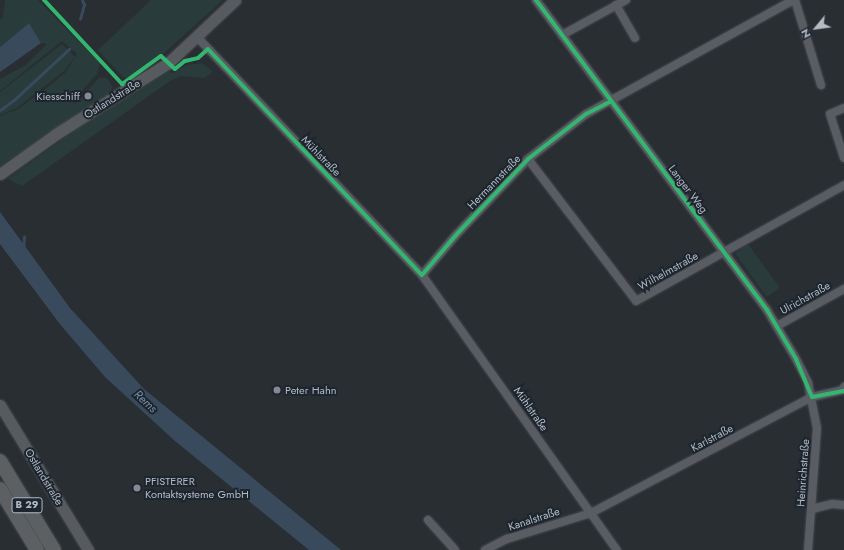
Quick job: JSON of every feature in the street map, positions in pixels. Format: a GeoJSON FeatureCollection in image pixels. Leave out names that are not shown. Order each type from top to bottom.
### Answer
{"type":"FeatureCollection","features":[{"type":"Feature","properties":{"kind":"highway","name":"B 29"},"geometry":{"type":"LineString","coordinates":[[0,461],[54,550]]}},
{"type":"Feature","properties":{"kind":"highway","name":"B 29"},"geometry":{"type":"LineString","coordinates":[[0,489],[37,550]]}},
{"type":"Feature","properties":{"kind":"street","name":"Ostlandstraße"},"geometry":{"type":"LineString","coordinates":[[0,174],[56,134],[147,78],[197,37],[235,0]]}},
{"type":"Feature","properties":{"kind":"street","name":"Langer Weg"},"geometry":{"type":"LineString","coordinates":[[536,0],[724,252],[777,326],[796,360],[812,397]]}},
{"type":"Feature","properties":{"kind":"street"},"geometry":{"type":"LineString","coordinates":[[562,35],[626,0]]}},
{"type":"Feature","properties":{"kind":"street","name":"Hermannstraße"},"geometry":{"type":"LineString","coordinates":[[422,275],[456,234],[528,159],[586,114],[794,0],[821,85]]}},
{"type":"Feature","properties":{"kind":"street"},"geometry":{"type":"LineString","coordinates":[[616,5],[635,38]]}},
{"type":"Feature","properties":{"kind":"street","name":"Mühlstraße"},"geometry":{"type":"LineString","coordinates":[[197,37],[422,275],[617,550]]}},
{"type":"Feature","properties":{"kind":"street"},"geometry":{"type":"LineString","coordinates":[[844,108],[830,114],[844,158]]}},
{"type":"Feature","properties":{"kind":"street","name":"Wilhelmstraße"},"geometry":{"type":"LineString","coordinates":[[528,159],[636,301],[844,185]]}},
{"type":"Feature","properties":{"kind":"street","name":"Ulrichstraße"},"geometry":{"type":"LineString","coordinates":[[777,326],[844,289]]}},
{"type":"Feature","properties":{"kind":"street","name":"Karlstraße"},"geometry":{"type":"LineString","coordinates":[[591,513],[812,397],[843,389]]}},
{"type":"Feature","properties":{"kind":"street","name":"Heinrichstraße"},"geometry":{"type":"LineString","coordinates":[[808,550],[817,428],[812,397]]}},
{"type":"Feature","properties":{"kind":"street","name":"Ostlandstraße"},"geometry":{"type":"LineString","coordinates":[[0,405],[88,550]]}},
{"type":"Feature","properties":{"kind":"street"},"geometry":{"type":"LineString","coordinates":[[812,509],[832,504],[844,505]]}},
{"type":"Feature","properties":{"kind":"street","name":"Kanalstraße"},"geometry":{"type":"LineString","coordinates":[[485,550],[507,539],[591,513]]}},
{"type":"Feature","properties":{"kind":"street"},"geometry":{"type":"LineString","coordinates":[[428,520],[455,550]]}},
{"type":"Feature","properties":{"kind":"shaded area"},"geometry":{"type":"Polygon","coordinates":[[[5,0],[38,0],[100,63],[97,74],[73,101],[75,104],[99,78],[107,78],[113,88],[109,94],[0,166],[0,116],[18,109],[44,90],[65,73],[77,54],[62,41],[0,91],[0,79],[26,65],[47,44],[41,43],[29,23],[0,47],[0,19],[3,18],[5,0]]]}},
{"type":"Feature","properties":{"kind":"shaded area"},"geometry":{"type":"Polygon","coordinates":[[[151,0],[223,0],[141,74],[132,80],[123,77],[98,50],[151,0]]]}},
{"type":"Feature","properties":{"kind":"shaded area"},"geometry":{"type":"Polygon","coordinates":[[[62,44],[75,57],[64,71],[17,108],[0,115],[0,92],[62,44]]]}},
{"type":"Feature","properties":{"kind":"shaded area"},"geometry":{"type":"Polygon","coordinates":[[[202,63],[213,72],[205,78],[181,76],[170,81],[22,186],[8,179],[74,131],[168,72],[173,73],[187,65],[202,63]]]}},
{"type":"Feature","properties":{"kind":"shaded area"},"geometry":{"type":"Polygon","coordinates":[[[748,244],[780,288],[767,297],[735,253],[748,244]]]}},
{"type":"Feature","properties":{"kind":"water"},"geometry":{"type":"Polygon","coordinates":[[[29,23],[41,43],[0,72],[0,47],[29,23]]]}},
{"type":"Feature","properties":{"kind":"water","name":"Rems"},"geometry":{"type":"Polygon","coordinates":[[[0,212],[70,308],[144,389],[341,550],[309,550],[175,441],[105,377],[59,323],[0,244],[0,212]]]}},
{"type":"Feature","properties":{"kind":"waterway"},"geometry":{"type":"LineString","coordinates":[[80,19],[84,5],[82,0]]}},
{"type":"Feature","properties":{"kind":"waterway"},"geometry":{"type":"LineString","coordinates":[[0,110],[14,100],[69,49]]}},
{"type":"Feature","properties":{"kind":"waterway"},"geometry":{"type":"LineString","coordinates":[[23,249],[24,237]]}},
{"type":"Feature","properties":{"kind":"cycle path"},"geometry":{"type":"LineString","coordinates":[[44,0],[122,84],[161,56],[175,69],[185,61],[198,58],[208,49],[422,275],[456,235],[528,159],[586,114],[611,101]]}},
{"type":"Feature","properties":{"kind":"cycle path"},"geometry":{"type":"LineString","coordinates":[[536,0],[767,310],[796,359],[812,397],[844,391]]}},
{"type":"Feature","properties":{"kind":"place","name":"Kiesschiff"},"geometry":{"type":"Point","coordinates":[88,96]}},
{"type":"Feature","properties":{"kind":"place","name":"Peter Hahn"},"geometry":{"type":"Point","coordinates":[277,390]}},
{"type":"Feature","properties":{"kind":"place","name":"PFISTERER Kontaktsysteme GmbH"},"geometry":{"type":"Point","coordinates":[137,488]}}]}
